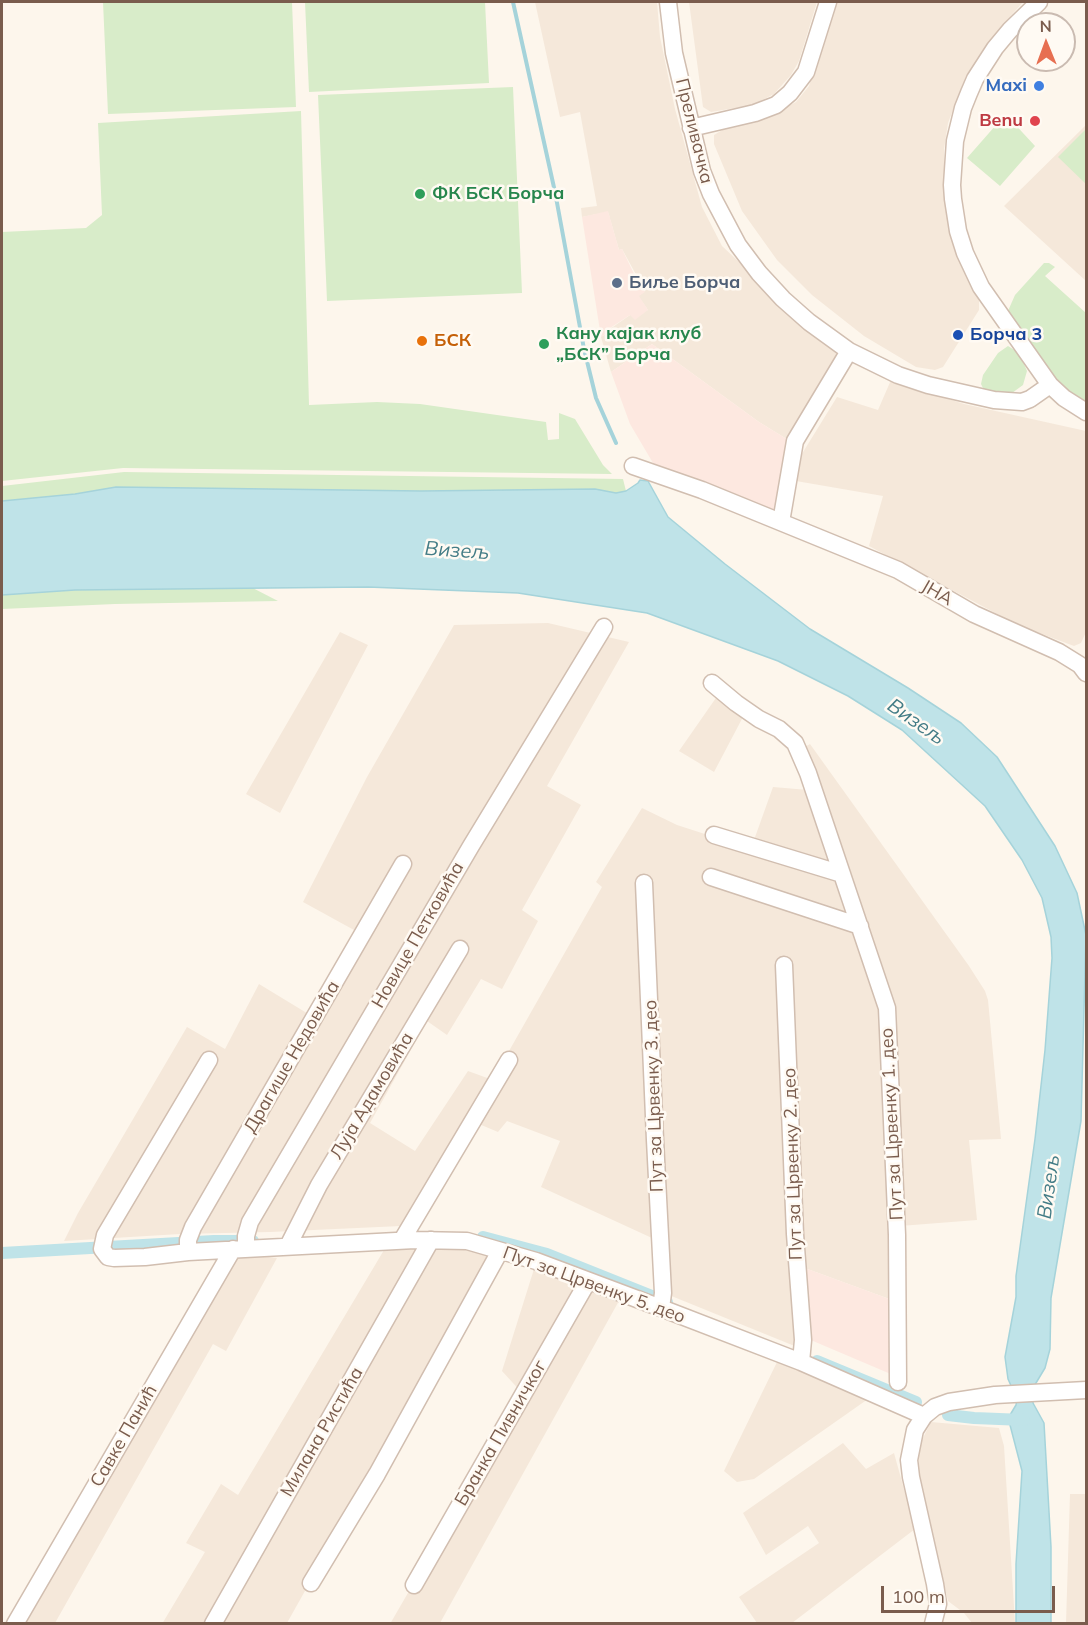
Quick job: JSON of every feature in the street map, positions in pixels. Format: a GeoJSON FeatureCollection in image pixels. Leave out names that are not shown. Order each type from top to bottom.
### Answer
{"type":"FeatureCollection","features":[{"type":"Feature","properties":{"kind":"street","name":"Преливачка"},"geometry":{"type":"LineString","coordinates":[[668,2],[670,30],[702,171],[711,194],[738,245],[783,299],[808,322],[849,351],[898,375],[928,386],[994,400],[1022,402],[1050,385]]}},
{"type":"Feature","properties":{"kind":"street"},"geometry":{"type":"LineString","coordinates":[[691,128],[755,113],[776,105],[790,93],[806,72],[828,2]]}},
{"type":"Feature","properties":{"kind":"street"},"geometry":{"type":"LineString","coordinates":[[1039,2],[995,48],[975,79],[955,141],[952,185],[958,231],[971,269],[988,299],[1050,385],[1064,398],[1086,412]]}},
{"type":"Feature","properties":{"kind":"street"},"geometry":{"type":"LineString","coordinates":[[781,522],[795,441],[849,351]]}},
{"type":"Feature","properties":{"kind":"street","name":"ЈНА"},"geometry":{"type":"LineString","coordinates":[[633,466],[702,490],[898,570],[974,614],[1084,664]]}},
{"type":"Feature","properties":{"kind":"street","name":"Новице Петковића"},"geometry":{"type":"LineString","coordinates":[[239,1249],[256,1212],[471,846],[604,627]]}},
{"type":"Feature","properties":{"kind":"street","name":"Пут за Црвенку 1. део"},"geometry":{"type":"LineString","coordinates":[[712,683],[736,704],[779,729],[795,742],[887,1008],[897,1235],[898,1382]]}},
{"type":"Feature","properties":{"kind":"street"},"geometry":{"type":"LineString","coordinates":[[714,834],[842,874]]}},
{"type":"Feature","properties":{"kind":"street","name":"Драгише Недовића"},"geometry":{"type":"LineString","coordinates":[[188,1252],[188,1240],[193,1227],[403,864]]}},
{"type":"Feature","properties":{"kind":"street"},"geometry":{"type":"LineString","coordinates":[[711,877],[860,926]]}},
{"type":"Feature","properties":{"kind":"street","name":"Пут за Црвенку 3. део"},"geometry":{"type":"LineString","coordinates":[[644,883],[662,1301]]}},
{"type":"Feature","properties":{"kind":"street","name":"Луја Адамовића"},"geometry":{"type":"LineString","coordinates":[[288,1246],[318,1185],[460,949]]}},
{"type":"Feature","properties":{"kind":"street","name":"Пут за Црвенку 2. део"},"geometry":{"type":"LineString","coordinates":[[784,965],[801,1356]]}},
{"type":"Feature","properties":{"kind":"street","name":"Пут за Црвенку 5. део"},"geometry":{"type":"LineString","coordinates":[[209,1060],[102,1243],[104,1254],[114,1258],[402,1240],[467,1241],[537,1261],[588,1281],[662,1301],[801,1356],[924,1416]]}},
{"type":"Feature","properties":{"kind":"street"},"geometry":{"type":"LineString","coordinates":[[402,1240],[509,1060]]}},
{"type":"Feature","properties":{"kind":"street","name":"Милана Ристића"},"geometry":{"type":"LineString","coordinates":[[213,1623],[431,1240]]}},
{"type":"Feature","properties":{"kind":"street","name":"Савке Панић"},"geometry":{"type":"LineString","coordinates":[[15,1623],[239,1249]]}},
{"type":"Feature","properties":{"kind":"street"},"geometry":{"type":"LineString","coordinates":[[311,1583],[377,1474],[500,1251]]}},
{"type":"Feature","properties":{"kind":"street","name":"Бранка Пивничког"},"geometry":{"type":"LineString","coordinates":[[414,1585],[588,1281]]}},
{"type":"Feature","properties":{"kind":"street"},"geometry":{"type":"LineString","coordinates":[[933,1623],[938,1605],[935,1584],[909,1460],[915,1430],[924,1416],[935,1407],[950,1402],[1045,1391],[1086,1390]]}},
{"type":"Feature","properties":{"kind":"shaded area"},"geometry":{"type":"Polygon","coordinates":[[[535,2],[657,2],[660,37],[675,109],[702,207],[722,246],[837,354],[790,441],[759,422],[652,344],[611,372],[601,337],[630,315],[648,310],[638,296],[645,291],[622,249],[619,250],[608,212],[582,217],[581,208],[597,206],[580,112],[560,117],[535,2]]]}},
{"type":"Feature","properties":{"kind":"shaded area"},"geometry":{"type":"Polygon","coordinates":[[[689,2],[817,2],[799,61],[791,75],[774,94],[753,105],[711,112],[703,107],[689,2]]]}},
{"type":"Feature","properties":{"kind":"shaded area"},"geometry":{"type":"Polygon","coordinates":[[[836,2],[1023,2],[994,35],[966,76],[948,123],[944,149],[945,202],[952,231],[973,289],[979,299],[979,310],[943,367],[935,370],[916,367],[864,336],[812,295],[777,260],[742,211],[714,144],[714,135],[724,129],[734,124],[765,118],[796,102],[809,86],[836,2]]]}},
{"type":"Feature","properties":{"kind":"shaded area"},"geometry":{"type":"Polygon","coordinates":[[[1086,125],[1086,281],[1004,206],[1086,125]]]}},
{"type":"Feature","properties":{"kind":"shaded area"},"geometry":{"type":"Polygon","coordinates":[[[608,211],[619,250],[622,249],[645,292],[639,296],[648,310],[635,320],[630,315],[601,337],[582,217],[608,211]]]}},
{"type":"Feature","properties":{"kind":"shaded area"},"geometry":{"type":"Polygon","coordinates":[[[652,344],[759,422],[790,441],[778,512],[691,480],[653,463],[630,424],[611,372],[652,344]]]}},
{"type":"Feature","properties":{"kind":"shaded area"},"geometry":{"type":"Polygon","coordinates":[[[891,380],[964,404],[1086,431],[1086,632],[1081,643],[1074,646],[1018,625],[869,546],[883,496],[796,481],[800,457],[837,397],[878,410],[891,380]]]}},
{"type":"Feature","properties":{"kind":"shaded area"},"geometry":{"type":"Polygon","coordinates":[[[548,623],[629,642],[547,786],[581,805],[522,910],[538,921],[502,989],[481,979],[447,1035],[427,1021],[370,1123],[415,1151],[468,1071],[490,1079],[401,1226],[180,1234],[64,1241],[78,1213],[187,1027],[225,1049],[259,984],[310,1015],[354,930],[303,902],[367,777],[454,625],[548,623]]]}},
{"type":"Feature","properties":{"kind":"shaded area"},"geometry":{"type":"Polygon","coordinates":[[[340,632],[368,645],[280,813],[246,794],[340,632]]]}},
{"type":"Feature","properties":{"kind":"shaded area"},"geometry":{"type":"Polygon","coordinates":[[[718,695],[744,715],[714,772],[679,751],[718,695]]]}},
{"type":"Feature","properties":{"kind":"shaded area"},"geometry":{"type":"Polygon","coordinates":[[[810,744],[985,991],[988,1000],[1001,1139],[969,1140],[977,1220],[900,1226],[896,1046],[803,748],[810,744]]]}},
{"type":"Feature","properties":{"kind":"shaded area"},"geometry":{"type":"Polygon","coordinates":[[[773,787],[808,790],[835,869],[754,840],[773,787]]]}},
{"type":"Feature","properties":{"kind":"shaded area"},"geometry":{"type":"Polygon","coordinates":[[[642,808],[677,825],[838,877],[881,1011],[892,1300],[802,1267],[782,1000],[786,1224],[797,1347],[669,1295],[652,1238],[541,1187],[560,1141],[507,1121],[498,1132],[479,1124],[517,1055],[509,1051],[602,887],[596,882],[642,808]]]}},
{"type":"Feature","properties":{"kind":"shaded area"},"geometry":{"type":"Polygon","coordinates":[[[387,1245],[422,1246],[203,1623],[162,1624],[205,1552],[186,1543],[221,1484],[238,1495],[387,1245]]]}},
{"type":"Feature","properties":{"kind":"shaded area"},"geometry":{"type":"Polygon","coordinates":[[[436,1246],[459,1246],[493,1256],[287,1623],[220,1624],[436,1246]]]}},
{"type":"Feature","properties":{"kind":"shaded area"},"geometry":{"type":"Polygon","coordinates":[[[237,1253],[277,1258],[226,1351],[213,1344],[55,1623],[24,1624],[237,1253]]]}},
{"type":"Feature","properties":{"kind":"shaded area"},"geometry":{"type":"Polygon","coordinates":[[[802,1267],[892,1300],[893,1375],[806,1338],[802,1267]]]}},
{"type":"Feature","properties":{"kind":"shaded area"},"geometry":{"type":"Polygon","coordinates":[[[534,1269],[620,1299],[440,1623],[390,1624],[523,1394],[502,1371],[534,1269]]]}},
{"type":"Feature","properties":{"kind":"shaded area"},"geometry":{"type":"Polygon","coordinates":[[[778,1360],[868,1399],[754,1479],[737,1482],[724,1471],[778,1360]]]}},
{"type":"Feature","properties":{"kind":"shaded area"},"geometry":{"type":"Polygon","coordinates":[[[931,1422],[999,1428],[1004,1446],[1015,1623],[972,1623],[964,1613],[948,1601],[918,1467],[919,1446],[931,1422]]]}},
{"type":"Feature","properties":{"kind":"shaded area"},"geometry":{"type":"Polygon","coordinates":[[[843,1443],[866,1469],[894,1453],[915,1529],[792,1623],[757,1623],[739,1597],[819,1543],[808,1526],[766,1555],[743,1513],[843,1443]]]}},
{"type":"Feature","properties":{"kind":"shaded area"},"geometry":{"type":"Polygon","coordinates":[[[1070,1494],[1086,1494],[1086,1623],[1066,1623],[1070,1494]]]}},
{"type":"Feature","properties":{"kind":"green space"},"geometry":{"type":"Polygon","coordinates":[[[103,2],[292,2],[296,107],[108,114],[103,2]]]}},
{"type":"Feature","properties":{"kind":"green space"},"geometry":{"type":"Polygon","coordinates":[[[305,2],[485,2],[489,83],[309,92],[305,2]]]}},
{"type":"Feature","properties":{"kind":"green space","name":"ФК БСК Борча"},"geometry":{"type":"Polygon","coordinates":[[[513,87],[522,293],[327,301],[318,95],[513,87]]]}},
{"type":"Feature","properties":{"kind":"green space"},"geometry":{"type":"Polygon","coordinates":[[[301,111],[309,405],[377,402],[420,404],[546,422],[548,440],[559,439],[559,413],[575,419],[603,465],[612,474],[123,468],[2,481],[2,232],[86,228],[102,215],[98,123],[301,111]]]}},
{"type":"Feature","properties":{"kind":"green space"},"geometry":{"type":"Polygon","coordinates":[[[1011,120],[1035,146],[1000,186],[967,158],[996,125],[1011,120]]]}},
{"type":"Feature","properties":{"kind":"green space"},"geometry":{"type":"Polygon","coordinates":[[[1086,129],[1086,184],[1058,157],[1086,129]]]}},
{"type":"Feature","properties":{"kind":"green space"},"geometry":{"type":"Polygon","coordinates":[[[1044,263],[1055,267],[1045,276],[1086,313],[1086,412],[1004,320],[1015,295],[1044,263]]]}},
{"type":"Feature","properties":{"kind":"green space"},"geometry":{"type":"Polygon","coordinates":[[[1008,346],[1016,351],[1027,371],[1023,385],[1012,393],[1004,394],[984,390],[981,384],[983,375],[998,353],[1008,346]]]}},
{"type":"Feature","properties":{"kind":"green space"},"geometry":{"type":"Polygon","coordinates":[[[124,472],[623,479],[626,491],[616,493],[595,489],[421,491],[116,487],[75,494],[2,501],[2,486],[124,472]]]}},
{"type":"Feature","properties":{"kind":"green space"},"geometry":{"type":"Polygon","coordinates":[[[243,583],[278,601],[2,609],[2,588],[243,583]]]}},
{"type":"Feature","properties":{"kind":"water","name":"Визељ"},"geometry":{"type":"Polygon","coordinates":[[[640,480],[648,481],[668,517],[725,564],[810,629],[961,723],[997,757],[1055,846],[1077,893],[1086,935],[1081,1121],[1051,1298],[1050,1349],[1045,1368],[1033,1388],[1033,1403],[1044,1423],[1051,1547],[1051,1623],[1016,1623],[1016,1564],[1022,1471],[1010,1425],[1010,1415],[1017,1399],[1008,1379],[1005,1357],[1016,1297],[1016,1276],[1045,1050],[1052,958],[1051,937],[1042,898],[1022,860],[985,806],[902,730],[848,696],[778,661],[647,613],[518,593],[368,587],[75,590],[2,595],[2,501],[75,494],[116,487],[421,491],[595,489],[616,493],[626,491],[640,480]]]}},
{"type":"Feature","properties":{"kind":"waterway"},"geometry":{"type":"LineString","coordinates":[[513,2],[555,192],[584,349],[596,398],[616,443]]}},
{"type":"Feature","properties":{"kind":"waterway"},"geometry":{"type":"LineString","coordinates":[[483,1237],[547,1254],[667,1302]]}},
{"type":"Feature","properties":{"kind":"waterway"},"geometry":{"type":"LineString","coordinates":[[2,1253],[214,1241],[253,1241]]}},
{"type":"Feature","properties":{"kind":"waterway"},"geometry":{"type":"LineString","coordinates":[[817,1361],[916,1402]]}},
{"type":"Feature","properties":{"kind":"waterway"},"geometry":{"type":"LineString","coordinates":[[948,1415],[1024,1420]]}},
{"type":"Feature","properties":{"kind":"place","name":"Maxi"},"geometry":{"type":"Point","coordinates":[1039,86]}},
{"type":"Feature","properties":{"kind":"place","name":"Benu"},"geometry":{"type":"Point","coordinates":[1035,121]}},
{"type":"Feature","properties":{"kind":"place","name":"ФК БСК Борча"},"geometry":{"type":"Point","coordinates":[420,194]}},
{"type":"Feature","properties":{"kind":"place","name":"Биље Борча"},"geometry":{"type":"Point","coordinates":[617,283]}},
{"type":"Feature","properties":{"kind":"place","name":"Борча 3"},"geometry":{"type":"Point","coordinates":[958,335]}},
{"type":"Feature","properties":{"kind":"place","name":"БСК"},"geometry":{"type":"Point","coordinates":[422,341]}},
{"type":"Feature","properties":{"kind":"place","name":"Кану кајак клуб „БСК” Борча"},"geometry":{"type":"Point","coordinates":[544,344]}}]}
